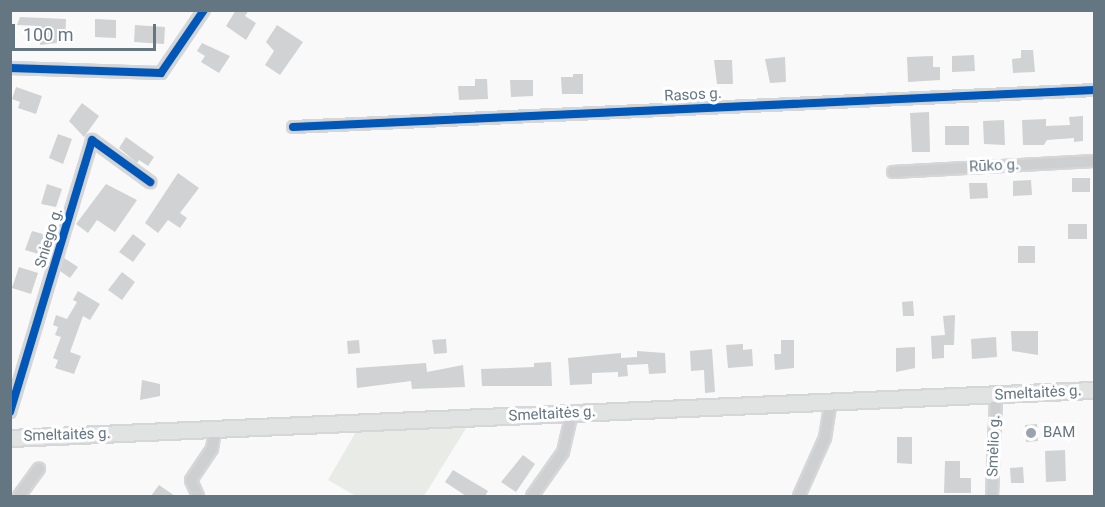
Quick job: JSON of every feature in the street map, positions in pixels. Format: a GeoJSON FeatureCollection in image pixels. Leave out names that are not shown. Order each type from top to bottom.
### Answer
{"type":"FeatureCollection","features":[{"type":"Feature","properties":{"kind":"main road","name":"Smeltaitės g."},"geometry":{"type":"LineString","coordinates":[[10,438],[1095,390]]}},
{"type":"Feature","properties":{"kind":"street"},"geometry":{"type":"LineString","coordinates":[[10,68],[161,73],[204,10]]}},
{"type":"Feature","properties":{"kind":"street","name":"Rasos g."},"geometry":{"type":"LineString","coordinates":[[293,128],[1095,90]]}},
{"type":"Feature","properties":{"kind":"street","name":"Sniego g."},"geometry":{"type":"LineString","coordinates":[[10,412],[92,140],[150,182]]}},
{"type":"Feature","properties":{"kind":"street","name":"Rūko g."},"geometry":{"type":"LineString","coordinates":[[893,172],[1095,161]]}},
{"type":"Feature","properties":{"kind":"street","name":"Smėlio g."},"geometry":{"type":"LineString","coordinates":[[992,496],[996,395]]}},
{"type":"Feature","properties":{"kind":"street"},"geometry":{"type":"LineString","coordinates":[[799,496],[825,438],[831,402]]}},
{"type":"Feature","properties":{"kind":"street"},"geometry":{"type":"LineString","coordinates":[[532,496],[562,452],[572,413]]}},
{"type":"Feature","properties":{"kind":"street"},"geometry":{"type":"LineString","coordinates":[[198,496],[191,480],[212,449],[215,429]]}},
{"type":"Feature","properties":{"kind":"street"},"geometry":{"type":"LineString","coordinates":[[19,496],[39,468]]}},
{"type":"Feature","properties":{"kind":"shaded area"},"geometry":{"type":"Polygon","coordinates":[[[468,425],[424,496],[356,496],[328,480],[357,430],[468,425]]]}},
{"type":"Feature","properties":{"kind":"building"},"geometry":{"type":"Polygon","coordinates":[[[236,10],[249,10],[245,16],[256,23],[246,40],[226,26],[236,10]]]}},
{"type":"Feature","properties":{"kind":"building"},"geometry":{"type":"Polygon","coordinates":[[[20,17],[66,19],[65,42],[40,45],[41,26],[17,25],[20,17]]]}},
{"type":"Feature","properties":{"kind":"building"},"geometry":{"type":"Polygon","coordinates":[[[95,19],[116,20],[116,38],[95,37],[95,19]]]}},
{"type":"Feature","properties":{"kind":"building"},"geometry":{"type":"Polygon","coordinates":[[[135,25],[165,27],[164,44],[134,42],[135,25]]]}},
{"type":"Feature","properties":{"kind":"building"},"geometry":{"type":"Polygon","coordinates":[[[277,25],[303,42],[280,75],[265,65],[274,51],[266,42],[277,25]]]}},
{"type":"Feature","properties":{"kind":"building"},"geometry":{"type":"Polygon","coordinates":[[[202,43],[230,56],[219,73],[201,62],[205,56],[197,51],[202,43]]]}},
{"type":"Feature","properties":{"kind":"building"},"geometry":{"type":"Polygon","coordinates":[[[1021,50],[1033,50],[1035,72],[1013,73],[1012,59],[1021,58],[1021,50]]]}},
{"type":"Feature","properties":{"kind":"building"},"geometry":{"type":"Polygon","coordinates":[[[974,55],[975,71],[952,72],[952,56],[974,55]]]}},
{"type":"Feature","properties":{"kind":"building"},"geometry":{"type":"Polygon","coordinates":[[[933,56],[933,67],[940,67],[940,80],[908,82],[907,57],[933,56]]]}},
{"type":"Feature","properties":{"kind":"building"},"geometry":{"type":"Polygon","coordinates":[[[785,57],[786,82],[770,83],[765,59],[785,57]]]}},
{"type":"Feature","properties":{"kind":"building"},"geometry":{"type":"Polygon","coordinates":[[[714,60],[732,60],[733,84],[717,84],[714,60]]]}},
{"type":"Feature","properties":{"kind":"building"},"geometry":{"type":"Polygon","coordinates":[[[573,74],[583,74],[583,94],[562,94],[561,77],[573,77],[573,74]]]}},
{"type":"Feature","properties":{"kind":"building"},"geometry":{"type":"Polygon","coordinates":[[[475,79],[487,79],[488,99],[459,100],[458,86],[475,86],[475,79]]]}},
{"type":"Feature","properties":{"kind":"building"},"geometry":{"type":"Polygon","coordinates":[[[510,80],[533,80],[533,96],[511,97],[510,80]]]}},
{"type":"Feature","properties":{"kind":"building"},"geometry":{"type":"Polygon","coordinates":[[[16,87],[42,96],[36,114],[18,108],[20,102],[12,99],[16,87]]]}},
{"type":"Feature","properties":{"kind":"building"},"geometry":{"type":"Polygon","coordinates":[[[82,103],[99,116],[84,137],[69,121],[82,103]]]}},
{"type":"Feature","properties":{"kind":"building"},"geometry":{"type":"Polygon","coordinates":[[[929,112],[930,152],[912,152],[910,113],[929,112]]]}},
{"type":"Feature","properties":{"kind":"building"},"geometry":{"type":"Polygon","coordinates":[[[1083,116],[1083,141],[1074,142],[1074,138],[1047,140],[1044,145],[1023,145],[1022,120],[1046,119],[1046,126],[1070,125],[1069,117],[1083,116]]]}},
{"type":"Feature","properties":{"kind":"building"},"geometry":{"type":"Polygon","coordinates":[[[1004,120],[1005,145],[984,144],[983,121],[1004,120]]]}},
{"type":"Feature","properties":{"kind":"building"},"geometry":{"type":"Polygon","coordinates":[[[945,126],[969,126],[969,145],[945,145],[945,126]]]}},
{"type":"Feature","properties":{"kind":"building"},"geometry":{"type":"Polygon","coordinates":[[[58,134],[72,139],[63,164],[49,158],[58,134]]]}},
{"type":"Feature","properties":{"kind":"building"},"geometry":{"type":"Polygon","coordinates":[[[126,137],[154,157],[148,166],[139,160],[137,163],[119,148],[126,137]]]}},
{"type":"Feature","properties":{"kind":"building"},"geometry":{"type":"Polygon","coordinates":[[[178,173],[199,188],[180,213],[187,218],[180,228],[168,220],[158,233],[145,223],[178,173]]]}},
{"type":"Feature","properties":{"kind":"building"},"geometry":{"type":"Polygon","coordinates":[[[1072,178],[1090,178],[1090,192],[1072,192],[1072,178]]]}},
{"type":"Feature","properties":{"kind":"building"},"geometry":{"type":"Polygon","coordinates":[[[1031,180],[1032,195],[1013,196],[1013,181],[1031,180]]]}},
{"type":"Feature","properties":{"kind":"building"},"geometry":{"type":"Polygon","coordinates":[[[969,183],[987,183],[988,198],[970,199],[969,183]]]}},
{"type":"Feature","properties":{"kind":"building"},"geometry":{"type":"Polygon","coordinates":[[[47,184],[62,189],[56,207],[41,204],[47,184]]]}},
{"type":"Feature","properties":{"kind":"building"},"geometry":{"type":"Polygon","coordinates":[[[106,184],[137,200],[115,232],[97,220],[88,233],[76,224],[106,184]]]}},
{"type":"Feature","properties":{"kind":"building"},"geometry":{"type":"Polygon","coordinates":[[[1068,224],[1087,224],[1087,239],[1068,239],[1068,224]]]}},
{"type":"Feature","properties":{"kind":"building"},"geometry":{"type":"Polygon","coordinates":[[[32,231],[50,236],[42,255],[25,250],[32,231]]]}},
{"type":"Feature","properties":{"kind":"building"},"geometry":{"type":"Polygon","coordinates":[[[133,234],[146,244],[133,262],[119,252],[133,234]]]}},
{"type":"Feature","properties":{"kind":"building"},"geometry":{"type":"Polygon","coordinates":[[[1018,246],[1035,246],[1035,263],[1018,263],[1018,246]]]}},
{"type":"Feature","properties":{"kind":"building"},"geometry":{"type":"Polygon","coordinates":[[[64,258],[78,267],[70,278],[60,271],[64,258]]]}},
{"type":"Feature","properties":{"kind":"building"},"geometry":{"type":"Polygon","coordinates":[[[19,267],[38,273],[31,294],[12,288],[19,267]]]}},
{"type":"Feature","properties":{"kind":"building"},"geometry":{"type":"Polygon","coordinates":[[[122,272],[135,282],[122,300],[108,290],[122,272]]]}},
{"type":"Feature","properties":{"kind":"building"},"geometry":{"type":"Polygon","coordinates":[[[78,291],[100,304],[90,320],[83,316],[70,352],[81,356],[74,374],[55,368],[58,360],[53,358],[61,337],[55,335],[58,327],[53,325],[56,315],[67,319],[77,302],[73,300],[78,291]]]}},
{"type":"Feature","properties":{"kind":"building"},"geometry":{"type":"Polygon","coordinates":[[[913,301],[914,316],[903,316],[902,302],[913,301]]]}},
{"type":"Feature","properties":{"kind":"building"},"geometry":{"type":"Polygon","coordinates":[[[955,315],[954,345],[944,345],[944,358],[932,359],[931,336],[945,335],[943,316],[955,315]]]}},
{"type":"Feature","properties":{"kind":"building"},"geometry":{"type":"Polygon","coordinates":[[[1011,331],[1038,331],[1038,355],[1012,351],[1011,331]]]}},
{"type":"Feature","properties":{"kind":"building"},"geometry":{"type":"Polygon","coordinates":[[[996,337],[997,357],[972,359],[971,339],[996,337]]]}},
{"type":"Feature","properties":{"kind":"building"},"geometry":{"type":"Polygon","coordinates":[[[446,339],[447,353],[434,354],[432,340],[446,339]]]}},
{"type":"Feature","properties":{"kind":"building"},"geometry":{"type":"Polygon","coordinates":[[[359,340],[360,353],[348,354],[347,341],[359,340]]]}},
{"type":"Feature","properties":{"kind":"building"},"geometry":{"type":"Polygon","coordinates":[[[781,340],[794,340],[794,368],[775,370],[774,354],[781,354],[781,340]]]}},
{"type":"Feature","properties":{"kind":"building"},"geometry":{"type":"Polygon","coordinates":[[[743,344],[743,350],[752,349],[753,366],[728,368],[726,345],[743,344]]]}},
{"type":"Feature","properties":{"kind":"building"},"geometry":{"type":"Polygon","coordinates":[[[915,347],[915,368],[896,372],[896,348],[915,347]]]}},
{"type":"Feature","properties":{"kind":"building"},"geometry":{"type":"Polygon","coordinates":[[[712,349],[715,392],[705,393],[704,370],[691,371],[690,351],[712,349]]]}},
{"type":"Feature","properties":{"kind":"building"},"geometry":{"type":"Polygon","coordinates":[[[637,351],[665,353],[666,373],[649,374],[648,364],[627,365],[628,376],[618,377],[618,372],[592,373],[592,384],[570,385],[568,358],[621,353],[621,358],[637,357],[637,351]]]}},
{"type":"Feature","properties":{"kind":"building"},"geometry":{"type":"Polygon","coordinates":[[[551,362],[552,386],[482,386],[481,369],[534,367],[534,363],[551,362]]]}},
{"type":"Feature","properties":{"kind":"building"},"geometry":{"type":"Polygon","coordinates":[[[426,363],[427,372],[463,365],[465,387],[412,389],[411,381],[357,388],[356,368],[426,363]]]}},
{"type":"Feature","properties":{"kind":"building"},"geometry":{"type":"Polygon","coordinates":[[[142,380],[160,384],[160,396],[140,400],[142,380]]]}},
{"type":"Feature","properties":{"kind":"building","name":"BAM"},"geometry":{"type":"Polygon","coordinates":[[[1037,424],[1038,441],[1026,442],[1025,425],[1037,424]]]}},
{"type":"Feature","properties":{"kind":"building"},"geometry":{"type":"Polygon","coordinates":[[[897,437],[912,437],[912,464],[897,463],[897,437]]]}},
{"type":"Feature","properties":{"kind":"building"},"geometry":{"type":"Polygon","coordinates":[[[1065,450],[1066,481],[1046,482],[1045,451],[1065,450]]]}},
{"type":"Feature","properties":{"kind":"building"},"geometry":{"type":"Polygon","coordinates":[[[523,455],[535,464],[516,492],[501,482],[523,455]]]}},
{"type":"Feature","properties":{"kind":"building"},"geometry":{"type":"Polygon","coordinates":[[[945,461],[960,461],[960,478],[971,478],[971,493],[944,493],[945,461]]]}},
{"type":"Feature","properties":{"kind":"building"},"geometry":{"type":"Polygon","coordinates":[[[1023,467],[1024,483],[1011,483],[1010,468],[1023,467]]]}},
{"type":"Feature","properties":{"kind":"building"},"geometry":{"type":"Polygon","coordinates":[[[453,470],[488,491],[485,496],[466,496],[445,482],[453,470]]]}},
{"type":"Feature","properties":{"kind":"building"},"geometry":{"type":"Polygon","coordinates":[[[159,485],[175,496],[151,496],[159,485]]]}},
{"type":"Feature","properties":{"kind":"cycle path"},"geometry":{"type":"LineString","coordinates":[[10,68],[161,73],[204,10]]}},
{"type":"Feature","properties":{"kind":"cycle path"},"geometry":{"type":"LineString","coordinates":[[293,127],[1094,90]]}},
{"type":"Feature","properties":{"kind":"cycle path"},"geometry":{"type":"LineString","coordinates":[[10,412],[92,140],[150,182]]}},
{"type":"Feature","properties":{"kind":"place","name":"BAM"},"geometry":{"type":"Point","coordinates":[1031,433]}}]}
